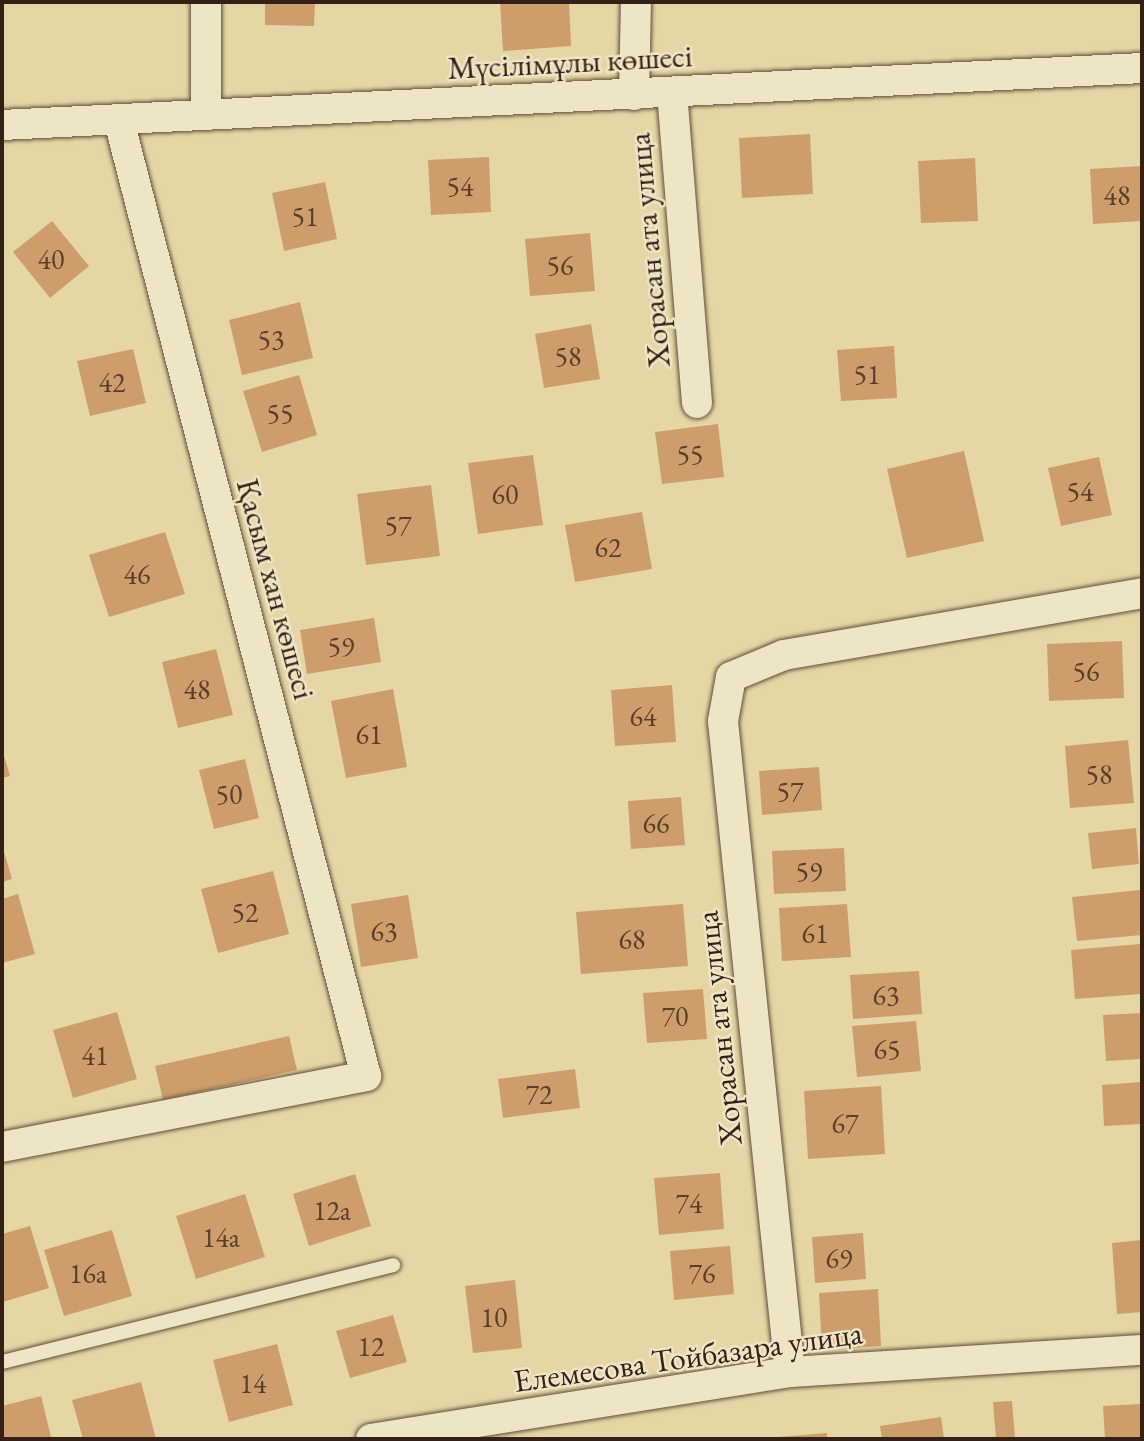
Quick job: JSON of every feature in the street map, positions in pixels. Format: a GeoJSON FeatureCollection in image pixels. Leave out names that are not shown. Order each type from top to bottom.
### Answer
{"type":"FeatureCollection","features":[{"type":"Feature","properties":{"kind":"street"},"geometry":{"type":"LineString","coordinates":[[206,2],[206,115]]}},
{"type":"Feature","properties":{"kind":"street","name":"Хорасан ата улица"},"geometry":{"type":"LineString","coordinates":[[634,95],[636,2]]}},
{"type":"Feature","properties":{"kind":"street","name":"Мүсілімұлы көшесі"},"geometry":{"type":"LineString","coordinates":[[2,125],[1142,68]]}},
{"type":"Feature","properties":{"kind":"street","name":"Хорасан ата улица"},"geometry":{"type":"LineString","coordinates":[[672,92],[697,403]]}},
{"type":"Feature","properties":{"kind":"street","name":"Қасым хан көшесі"},"geometry":{"type":"LineString","coordinates":[[2,1147],[366,1076],[118,121]]}},
{"type":"Feature","properties":{"kind":"street","name":"Хорасан ата улица"},"geometry":{"type":"LineString","coordinates":[[790,1372],[723,721],[731,677],[784,654],[1142,593]]}},
{"type":"Feature","properties":{"kind":"street","name":"Елемесова Тойбазара улица"},"geometry":{"type":"LineString","coordinates":[[371,1439],[790,1372],[1142,1350]]}},
{"type":"Feature","properties":{"kind":"lane"},"geometry":{"type":"LineString","coordinates":[[2,1362],[393,1265]]}},
{"type":"Feature","properties":{"kind":"building"},"geometry":{"type":"Polygon","coordinates":[[[265,2],[315,2],[314,26],[265,25],[265,2]]]}},
{"type":"Feature","properties":{"kind":"building"},"geometry":{"type":"Polygon","coordinates":[[[500,2],[569,2],[571,46],[503,51],[500,2]]]}},
{"type":"Feature","properties":{"kind":"building"},"geometry":{"type":"Polygon","coordinates":[[[810,134],[813,194],[742,198],[739,138],[810,134]]]}},
{"type":"Feature","properties":{"kind":"building"},"geometry":{"type":"Polygon","coordinates":[[[489,157],[491,212],[431,215],[428,160],[489,157]]]}},
{"type":"Feature","properties":{"kind":"building"},"geometry":{"type":"Polygon","coordinates":[[[975,158],[978,221],[921,223],[918,161],[975,158]]]}},
{"type":"Feature","properties":{"kind":"building"},"geometry":{"type":"Polygon","coordinates":[[[1142,166],[1142,221],[1093,224],[1090,169],[1142,166]]]}},
{"type":"Feature","properties":{"kind":"building"},"geometry":{"type":"Polygon","coordinates":[[[325,182],[337,239],[284,251],[272,193],[325,182]]]}},
{"type":"Feature","properties":{"kind":"building"},"geometry":{"type":"Polygon","coordinates":[[[52,221],[89,266],[50,298],[13,252],[52,221]]]}},
{"type":"Feature","properties":{"kind":"building"},"geometry":{"type":"Polygon","coordinates":[[[590,233],[595,291],[530,296],[525,239],[590,233]]]}},
{"type":"Feature","properties":{"kind":"building"},"geometry":{"type":"Polygon","coordinates":[[[300,302],[313,358],[242,375],[229,320],[300,302]]]}},
{"type":"Feature","properties":{"kind":"building"},"geometry":{"type":"Polygon","coordinates":[[[591,324],[600,379],[544,388],[535,334],[591,324]]]}},
{"type":"Feature","properties":{"kind":"building"},"geometry":{"type":"Polygon","coordinates":[[[894,346],[897,398],[841,401],[837,350],[894,346]]]}},
{"type":"Feature","properties":{"kind":"building"},"geometry":{"type":"Polygon","coordinates":[[[133,349],[146,403],[90,416],[77,361],[133,349]]]}},
{"type":"Feature","properties":{"kind":"building"},"geometry":{"type":"Polygon","coordinates":[[[299,375],[317,435],[262,452],[243,391],[299,375]]]}},
{"type":"Feature","properties":{"kind":"building"},"geometry":{"type":"Polygon","coordinates":[[[718,424],[724,477],[662,484],[655,432],[718,424]]]}},
{"type":"Feature","properties":{"kind":"building"},"geometry":{"type":"Polygon","coordinates":[[[964,451],[984,541],[907,558],[887,469],[964,451]]]}},
{"type":"Feature","properties":{"kind":"building"},"geometry":{"type":"Polygon","coordinates":[[[533,455],[543,525],[478,534],[468,463],[533,455]]]}},
{"type":"Feature","properties":{"kind":"building"},"geometry":{"type":"Polygon","coordinates":[[[1099,457],[1112,515],[1061,526],[1048,468],[1099,457]]]}},
{"type":"Feature","properties":{"kind":"building"},"geometry":{"type":"Polygon","coordinates":[[[431,485],[440,556],[366,565],[357,494],[431,485]]]}},
{"type":"Feature","properties":{"kind":"building"},"geometry":{"type":"Polygon","coordinates":[[[642,512],[652,569],[575,582],[565,525],[642,512]]]}},
{"type":"Feature","properties":{"kind":"building"},"geometry":{"type":"Polygon","coordinates":[[[165,532],[185,594],[109,617],[89,555],[165,532]]]}},
{"type":"Feature","properties":{"kind":"building"},"geometry":{"type":"Polygon","coordinates":[[[374,618],[381,662],[307,674],[300,630],[374,618]]]}},
{"type":"Feature","properties":{"kind":"building"},"geometry":{"type":"Polygon","coordinates":[[[1122,641],[1124,698],[1049,701],[1047,644],[1122,641]]]}},
{"type":"Feature","properties":{"kind":"building"},"geometry":{"type":"Polygon","coordinates":[[[216,649],[233,715],[178,728],[162,662],[216,649]]]}},
{"type":"Feature","properties":{"kind":"building"},"geometry":{"type":"Polygon","coordinates":[[[672,685],[676,742],[615,746],[611,690],[672,685]]]}},
{"type":"Feature","properties":{"kind":"building"},"geometry":{"type":"Polygon","coordinates":[[[393,689],[407,767],[346,778],[331,701],[393,689]]]}},
{"type":"Feature","properties":{"kind":"building"},"geometry":{"type":"Polygon","coordinates":[[[1128,740],[1134,803],[1070,808],[1065,746],[1128,740]]]}},
{"type":"Feature","properties":{"kind":"building"},"geometry":{"type":"Polygon","coordinates":[[[2,749],[10,776],[2,778],[2,749]]]}},
{"type":"Feature","properties":{"kind":"building"},"geometry":{"type":"Polygon","coordinates":[[[245,759],[259,818],[214,829],[199,770],[245,759]]]}},
{"type":"Feature","properties":{"kind":"building"},"geometry":{"type":"Polygon","coordinates":[[[819,767],[822,810],[762,815],[759,771],[819,767]]]}},
{"type":"Feature","properties":{"kind":"building"},"geometry":{"type":"Polygon","coordinates":[[[681,797],[685,845],[631,849],[628,801],[681,797]]]}},
{"type":"Feature","properties":{"kind":"building"},"geometry":{"type":"Polygon","coordinates":[[[1136,828],[1139,864],[1092,869],[1088,833],[1136,828]]]}},
{"type":"Feature","properties":{"kind":"building"},"geometry":{"type":"Polygon","coordinates":[[[2,845],[12,879],[2,882],[2,845]]]}},
{"type":"Feature","properties":{"kind":"building"},"geometry":{"type":"Polygon","coordinates":[[[844,848],[846,891],[774,894],[772,851],[844,848]]]}},
{"type":"Feature","properties":{"kind":"building"},"geometry":{"type":"Polygon","coordinates":[[[273,871],[289,934],[218,953],[201,889],[273,871]]]}},
{"type":"Feature","properties":{"kind":"building"},"geometry":{"type":"Polygon","coordinates":[[[1140,890],[1142,935],[1077,941],[1072,897],[1140,890]]]}},
{"type":"Feature","properties":{"kind":"building"},"geometry":{"type":"Polygon","coordinates":[[[18,894],[35,954],[2,963],[2,899],[18,894]]]}},
{"type":"Feature","properties":{"kind":"building"},"geometry":{"type":"Polygon","coordinates":[[[408,895],[418,958],[361,967],[351,904],[408,895]]]}},
{"type":"Feature","properties":{"kind":"building"},"geometry":{"type":"Polygon","coordinates":[[[683,904],[688,966],[581,974],[576,912],[683,904]]]}},
{"type":"Feature","properties":{"kind":"building"},"geometry":{"type":"Polygon","coordinates":[[[847,904],[851,957],[782,961],[779,908],[847,904]]]}},
{"type":"Feature","properties":{"kind":"building"},"geometry":{"type":"Polygon","coordinates":[[[1140,944],[1142,994],[1075,999],[1071,950],[1140,944]]]}},
{"type":"Feature","properties":{"kind":"building"},"geometry":{"type":"Polygon","coordinates":[[[919,971],[922,1014],[853,1019],[850,975],[919,971]]]}},
{"type":"Feature","properties":{"kind":"building"},"geometry":{"type":"Polygon","coordinates":[[[703,989],[707,1039],[647,1043],[643,993],[703,989]]]}},
{"type":"Feature","properties":{"kind":"building"},"geometry":{"type":"Polygon","coordinates":[[[117,1012],[137,1079],[73,1098],[53,1030],[117,1012]]]}},
{"type":"Feature","properties":{"kind":"building"},"geometry":{"type":"Polygon","coordinates":[[[1142,1013],[1142,1059],[1106,1061],[1103,1015],[1142,1013]]]}},
{"type":"Feature","properties":{"kind":"building"},"geometry":{"type":"Polygon","coordinates":[[[916,1021],[921,1071],[857,1077],[852,1026],[916,1021]]]}},
{"type":"Feature","properties":{"kind":"building"},"geometry":{"type":"Polygon","coordinates":[[[289,1036],[297,1070],[163,1100],[155,1066],[289,1036]]]}},
{"type":"Feature","properties":{"kind":"building"},"geometry":{"type":"Polygon","coordinates":[[[575,1069],[580,1108],[503,1118],[498,1079],[575,1069]]]}},
{"type":"Feature","properties":{"kind":"building"},"geometry":{"type":"Polygon","coordinates":[[[1142,1082],[1142,1124],[1104,1126],[1102,1085],[1142,1082]]]}},
{"type":"Feature","properties":{"kind":"building"},"geometry":{"type":"Polygon","coordinates":[[[881,1086],[885,1154],[808,1159],[804,1091],[881,1086]]]}},
{"type":"Feature","properties":{"kind":"building"},"geometry":{"type":"Polygon","coordinates":[[[720,1173],[724,1229],[659,1235],[654,1178],[720,1173]]]}},
{"type":"Feature","properties":{"kind":"building"},"geometry":{"type":"Polygon","coordinates":[[[355,1174],[371,1226],[309,1246],[293,1194],[355,1174]]]}},
{"type":"Feature","properties":{"kind":"building"},"geometry":{"type":"Polygon","coordinates":[[[245,1194],[265,1257],[196,1279],[176,1216],[245,1194]]]}},
{"type":"Feature","properties":{"kind":"building"},"geometry":{"type":"Polygon","coordinates":[[[30,1226],[49,1288],[3,1302],[2,1234],[30,1226]]]}},
{"type":"Feature","properties":{"kind":"building"},"geometry":{"type":"Polygon","coordinates":[[[112,1230],[132,1296],[64,1316],[44,1250],[112,1230]]]}},
{"type":"Feature","properties":{"kind":"building"},"geometry":{"type":"Polygon","coordinates":[[[863,1233],[866,1279],[815,1283],[812,1237],[863,1233]]]}},
{"type":"Feature","properties":{"kind":"building"},"geometry":{"type":"Polygon","coordinates":[[[1142,1240],[1142,1312],[1117,1314],[1112,1243],[1142,1240]]]}},
{"type":"Feature","properties":{"kind":"building"},"geometry":{"type":"Polygon","coordinates":[[[730,1246],[734,1294],[674,1300],[670,1251],[730,1246]]]}},
{"type":"Feature","properties":{"kind":"building"},"geometry":{"type":"Polygon","coordinates":[[[515,1280],[522,1348],[473,1353],[465,1286],[515,1280]]]}},
{"type":"Feature","properties":{"kind":"building"},"geometry":{"type":"Polygon","coordinates":[[[878,1289],[881,1346],[822,1350],[819,1293],[878,1289]]]}},
{"type":"Feature","properties":{"kind":"building"},"geometry":{"type":"Polygon","coordinates":[[[393,1315],[407,1362],[350,1378],[336,1331],[393,1315]]]}},
{"type":"Feature","properties":{"kind":"building"},"geometry":{"type":"Polygon","coordinates":[[[277,1344],[293,1405],[229,1422],[213,1360],[277,1344]]]}},
{"type":"Feature","properties":{"kind":"building"},"geometry":{"type":"Polygon","coordinates":[[[141,1382],[156,1439],[83,1439],[72,1400],[141,1382]]]}},
{"type":"Feature","properties":{"kind":"building"},"geometry":{"type":"Polygon","coordinates":[[[41,1396],[51,1437],[2,1439],[2,1406],[41,1396]]]}},
{"type":"Feature","properties":{"kind":"building"},"geometry":{"type":"Polygon","coordinates":[[[1012,1401],[1015,1439],[996,1439],[993,1402],[1012,1401]]]}},
{"type":"Feature","properties":{"kind":"building"},"geometry":{"type":"Polygon","coordinates":[[[1142,1404],[1142,1439],[1105,1439],[1103,1406],[1142,1404]]]}},
{"type":"Feature","properties":{"kind":"building"},"geometry":{"type":"Polygon","coordinates":[[[941,1417],[944,1439],[882,1439],[880,1426],[941,1417]]]}},
{"type":"Feature","properties":{"kind":"building"},"geometry":{"type":"Polygon","coordinates":[[[827,1433],[827,1439],[778,1439],[778,1437],[827,1433]]]}}]}
